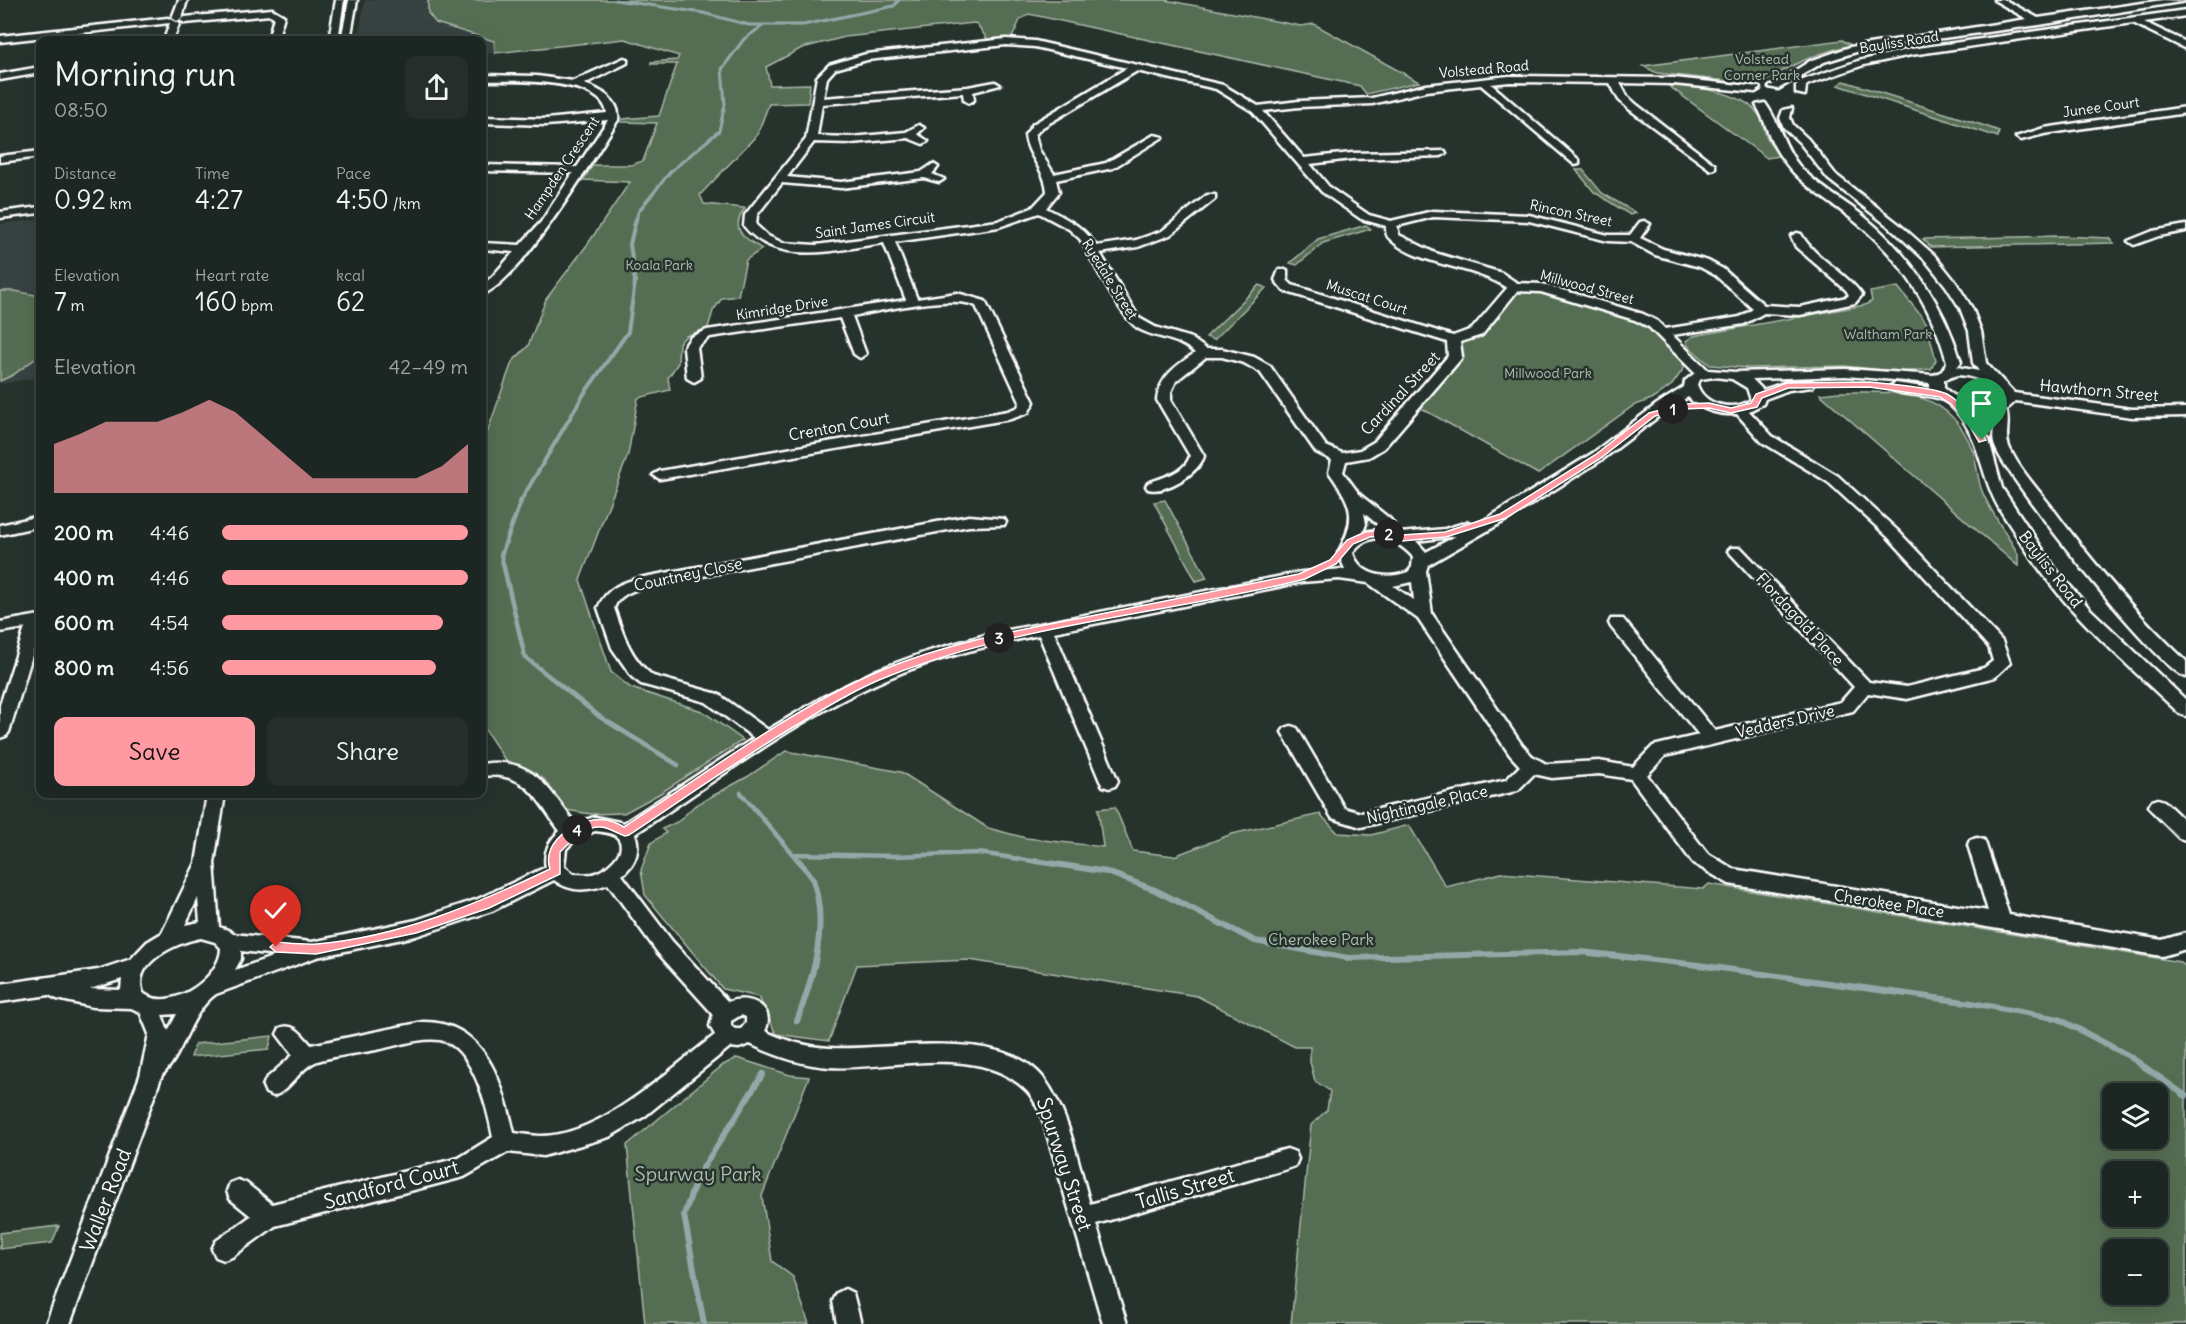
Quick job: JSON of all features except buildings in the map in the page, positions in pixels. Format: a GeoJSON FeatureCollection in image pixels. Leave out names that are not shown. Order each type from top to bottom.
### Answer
{"type":"FeatureCollection","features":[{"type":"Feature","properties":{"kind":"street"},"geometry":{"type":"LineString","coordinates":[[170,36],[183,0]]}},
{"type":"Feature","properties":{"kind":"street"},"geometry":{"type":"LineString","coordinates":[[1998,0],[2052,32]]}},
{"type":"Feature","properties":{"kind":"street","name":"Bayliss Road"},"geometry":{"type":"LineString","coordinates":[[2181,0],[1856,48],[1807,67],[1788,81],[1757,98],[1771,118],[1774,135],[1785,155],[1800,173],[1884,241],[1906,267],[1929,302],[1951,348],[1954,362],[1935,383],[1973,424],[1982,440],[1995,488],[2050,572],[2083,612],[2186,710]]}},
{"type":"Feature","properties":{"kind":"street"},"geometry":{"type":"LineString","coordinates":[[334,36],[339,4],[353,4],[346,36]]}},
{"type":"Feature","properties":{"kind":"street"},"geometry":{"type":"LineString","coordinates":[[2114,11],[2186,46]]}},
{"type":"Feature","properties":{"kind":"street"},"geometry":{"type":"LineString","coordinates":[[0,39],[272,12],[279,16],[274,36]]}},
{"type":"Feature","properties":{"kind":"street","name":"Bayliss Road"},"geometry":{"type":"LineString","coordinates":[[1774,87],[1805,97],[1801,85],[1806,81],[1884,57],[2186,13]]}},
{"type":"Feature","properties":{"kind":"street","name":"Saint James Circuit"},"geometry":{"type":"LineString","coordinates":[[1040,209],[999,224],[816,249],[795,249],[775,244],[759,237],[750,226],[751,215],[811,139],[822,77],[832,68],[846,61],[980,44],[1006,42],[1035,44],[1219,87],[1256,109]]}},
{"type":"Feature","properties":{"kind":"street"},"geometry":{"type":"LineString","coordinates":[[575,84],[626,60]]}},
{"type":"Feature","properties":{"kind":"street"},"geometry":{"type":"LineString","coordinates":[[1040,209],[1053,192],[1051,178],[1030,144],[1030,135],[1037,126],[1136,67]]}},
{"type":"Feature","properties":{"kind":"street"},"geometry":{"type":"LineString","coordinates":[[0,77],[36,71]]}},
{"type":"Feature","properties":{"kind":"street","name":"Hampden Crescent"},"geometry":{"type":"LineString","coordinates":[[486,78],[552,80],[575,84],[603,97],[609,102],[614,115],[545,224],[496,280],[486,287]]}},
{"type":"Feature","properties":{"kind":"street","name":"Volstead Road"},"geometry":{"type":"LineString","coordinates":[[1256,109],[1299,104],[1372,101],[1426,88],[1482,81],[1541,78],[1674,81],[1715,86],[1757,98]]}},
{"type":"Feature","properties":{"kind":"street"},"geometry":{"type":"LineString","coordinates":[[1613,79],[1623,98],[1633,107],[1711,167]]}},
{"type":"Feature","properties":{"kind":"street"},"geometry":{"type":"LineString","coordinates":[[1482,81],[1575,162]]}},
{"type":"Feature","properties":{"kind":"street"},"geometry":{"type":"LineString","coordinates":[[819,101],[969,95],[995,85]]}},
{"type":"Feature","properties":{"kind":"street"},"geometry":{"type":"LineString","coordinates":[[1757,98],[1793,110],[1785,118],[1788,126],[1804,141],[1832,177],[1896,227],[1930,258],[1951,284],[1966,308],[1975,331],[1980,363],[1993,380]]}},
{"type":"Feature","properties":{"kind":"street"},"geometry":{"type":"LineString","coordinates":[[1256,109],[1326,190],[1365,217],[1391,225]]}},
{"type":"Feature","properties":{"kind":"street","name":"Junee Court"},"geometry":{"type":"LineString","coordinates":[[2021,137],[2044,130],[2186,110]]}},
{"type":"Feature","properties":{"kind":"street"},"geometry":{"type":"LineString","coordinates":[[486,120],[546,122],[614,115]]}},
{"type":"Feature","properties":{"kind":"street"},"geometry":{"type":"LineString","coordinates":[[909,135],[919,128]]}},
{"type":"Feature","properties":{"kind":"street"},"geometry":{"type":"LineString","coordinates":[[811,139],[851,140],[909,135],[923,141]]}},
{"type":"Feature","properties":{"kind":"street"},"geometry":{"type":"LineString","coordinates":[[1051,178],[1109,166],[1158,137]]}},
{"type":"Feature","properties":{"kind":"street"},"geometry":{"type":"LineString","coordinates":[[1301,162],[1352,156],[1441,153]]}},
{"type":"Feature","properties":{"kind":"street"},"geometry":{"type":"LineString","coordinates":[[0,159],[36,154]]}},
{"type":"Feature","properties":{"kind":"street"},"geometry":{"type":"LineString","coordinates":[[924,175],[933,167]]}},
{"type":"Feature","properties":{"kind":"street"},"geometry":{"type":"LineString","coordinates":[[486,168],[580,170]]}},
{"type":"Feature","properties":{"kind":"street"},"geometry":{"type":"LineString","coordinates":[[780,180],[841,185],[924,175],[939,179]]}},
{"type":"Feature","properties":{"kind":"street"},"geometry":{"type":"LineString","coordinates":[[1094,250],[1138,243],[1160,236],[1211,198]]}},
{"type":"Feature","properties":{"kind":"street","name":"Ryedale Street"},"geometry":{"type":"LineString","coordinates":[[1040,209],[1085,237],[1134,320],[1144,328],[1193,342],[1203,353],[1222,352],[1249,360],[1265,369],[1321,449],[1340,458]]}},
{"type":"Feature","properties":{"kind":"street"},"geometry":{"type":"LineString","coordinates":[[0,215],[36,210]]}},
{"type":"Feature","properties":{"kind":"street","name":"Rincon Street"},"geometry":{"type":"LineString","coordinates":[[1391,225],[1433,214],[1529,218],[1608,238],[1633,239],[1659,252],[1704,264],[1719,272],[1761,309]]}},
{"type":"Feature","properties":{"kind":"street"},"geometry":{"type":"LineString","coordinates":[[1633,239],[1644,224]]}},
{"type":"Feature","properties":{"kind":"street","name":"Millwood Street"},"geometry":{"type":"LineString","coordinates":[[1391,225],[1393,236],[1404,244],[1431,256],[1498,276],[1514,287],[1542,288],[1639,317],[1653,324],[1704,374]]}},
{"type":"Feature","properties":{"kind":"street"},"geometry":{"type":"LineString","coordinates":[[2134,241],[2157,233],[2186,228]]}},
{"type":"Feature","properties":{"kind":"street"},"geometry":{"type":"LineString","coordinates":[[1663,333],[1744,320],[1761,309],[1800,310],[1851,300],[1856,295],[1850,287],[1800,245],[1797,236]]}},
{"type":"Feature","properties":{"kind":"street"},"geometry":{"type":"LineString","coordinates":[[888,239],[913,303]]}},
{"type":"Feature","properties":{"kind":"street"},"geometry":{"type":"LineString","coordinates":[[486,246],[523,249]]}},
{"type":"Feature","properties":{"kind":"street","name":"Muscat Court"},"geometry":{"type":"LineString","coordinates":[[1283,273],[1281,280],[1288,288],[1453,340]]}},
{"type":"Feature","properties":{"kind":"street","name":"Cardinal Street"},"geometry":{"type":"LineString","coordinates":[[1340,458],[1364,454],[1379,445],[1455,357],[1453,340],[1477,332],[1514,287]]}},
{"type":"Feature","properties":{"kind":"street","name":"Kimridge Drive"},"geometry":{"type":"LineString","coordinates":[[694,378],[690,347],[696,340],[707,334],[952,297],[970,297],[981,304],[1027,402],[1023,410]]}},
{"type":"Feature","properties":{"kind":"street"},"geometry":{"type":"LineString","coordinates":[[845,314],[860,358]]}},
{"type":"Feature","properties":{"kind":"street"},"geometry":{"type":"LineString","coordinates":[[1153,486],[1191,469],[1196,463],[1197,456],[1164,400],[1163,390],[1166,382],[1203,353]]}},
{"type":"Feature","properties":{"kind":"street"},"geometry":{"type":"LineString","coordinates":[[1652,415],[1683,407],[1709,405],[1742,410],[1754,405],[1759,396],[1787,386],[1824,383],[1869,384],[1948,398],[1977,409],[1999,408],[2005,405],[2010,396],[2001,385],[1993,380],[1970,372],[1906,379],[1865,373],[1821,372],[1735,376],[1704,374],[1692,380],[1690,389],[1693,395],[1709,405]]}},
{"type":"Feature","properties":{"kind":"street"},"geometry":{"type":"LineString","coordinates":[[1735,376],[1752,385],[1759,396]]}},
{"type":"Feature","properties":{"kind":"street"},"geometry":{"type":"LineString","coordinates":[[625,832],[767,738],[831,699],[883,674],[932,656],[989,640],[1302,577],[1341,574],[1399,581],[1410,577],[1420,566],[1598,456],[1690,389]]}},
{"type":"Feature","properties":{"kind":"street","name":"Hawthorn Street"},"geometry":{"type":"LineString","coordinates":[[2010,396],[2132,412],[2186,412]]}},
{"type":"Feature","properties":{"kind":"street","name":"Bayliss Road"},"geometry":{"type":"LineString","coordinates":[[1999,408],[2003,420],[1998,432],[2000,443],[2031,490],[2086,565],[2128,614],[2186,671]]}},
{"type":"Feature","properties":{"kind":"street","name":"Crenton Court"},"geometry":{"type":"LineString","coordinates":[[660,475],[999,417],[1023,410]]}},
{"type":"Feature","properties":{"kind":"street"},"geometry":{"type":"LineString","coordinates":[[1742,410],[1767,439],[1833,479],[1893,534],[1996,645],[2002,663],[1989,674],[1907,693],[1864,687]]}},
{"type":"Feature","properties":{"kind":"street"},"geometry":{"type":"LineString","coordinates":[[1340,458],[1336,472],[1354,497],[1385,522],[1398,537],[1416,548],[1420,566],[1424,615]]}},
{"type":"Feature","properties":{"kind":"street"},"geometry":{"type":"LineString","coordinates":[[1354,497],[1359,524],[1345,556],[1348,565],[1424,615],[1530,767],[1561,773],[1592,768],[1610,768],[1637,774]]}},
{"type":"Feature","properties":{"kind":"street"},"geometry":{"type":"LineString","coordinates":[[1302,577],[1333,562],[1348,546],[1369,534],[1398,537],[1446,534],[1503,516]]}},
{"type":"Feature","properties":{"kind":"street","name":"Courtney Close"},"geometry":{"type":"LineString","coordinates":[[767,738],[712,698],[647,680],[638,674],[625,659],[606,608],[613,595],[629,586],[644,582],[817,548],[969,520],[999,522]]}},
{"type":"Feature","properties":{"kind":"street"},"geometry":{"type":"LineString","coordinates":[[0,530],[36,521]]}},
{"type":"Feature","properties":{"kind":"street","name":"Flordagold Place"},"geometry":{"type":"LineString","coordinates":[[1736,551],[1864,687]]}},
{"type":"Feature","properties":{"kind":"street"},"geometry":{"type":"LineString","coordinates":[[0,627],[36,621]]}},
{"type":"Feature","properties":{"kind":"street"},"geometry":{"type":"LineString","coordinates":[[1617,623],[1711,738]]}},
{"type":"Feature","properties":{"kind":"street"},"geometry":{"type":"LineString","coordinates":[[0,732],[36,627]]}},
{"type":"Feature","properties":{"kind":"street"},"geometry":{"type":"LineString","coordinates":[[1044,629],[1109,781]]}},
{"type":"Feature","properties":{"kind":"street","name":"Vedders Drive"},"geometry":{"type":"LineString","coordinates":[[1637,774],[1659,751],[1847,706],[1864,687]]}},
{"type":"Feature","properties":{"kind":"street","name":"Nightingale Place"},"geometry":{"type":"LineString","coordinates":[[1292,732],[1338,813],[1361,820],[1512,785],[1530,767]]}},
{"type":"Feature","properties":{"kind":"street"},"geometry":{"type":"LineString","coordinates":[[486,770],[523,774],[531,780],[571,832]]}},
{"type":"Feature","properties":{"kind":"street","name":"Cherokee Place"},"geometry":{"type":"LineString","coordinates":[[1637,774],[1700,858],[1729,876],[2162,948],[2186,941]]}},
{"type":"Feature","properties":{"kind":"street"},"geometry":{"type":"LineString","coordinates":[[210,931],[205,862],[215,798]]}},
{"type":"Feature","properties":{"kind":"street"},"geometry":{"type":"LineString","coordinates":[[2158,806],[2186,833]]}},
{"type":"Feature","properties":{"kind":"street"},"geometry":{"type":"LineString","coordinates":[[595,824],[607,824],[625,832],[630,840],[631,848],[621,867],[612,874],[599,880],[574,882],[563,878],[556,871],[553,861],[555,851],[571,832],[595,824]]}},
{"type":"Feature","properties":{"kind":"street"},"geometry":{"type":"LineString","coordinates":[[1977,845],[2001,921]]}},
{"type":"Feature","properties":{"kind":"street"},"geometry":{"type":"LineString","coordinates":[[168,939],[205,862]]}},
{"type":"Feature","properties":{"kind":"street"},"geometry":{"type":"LineString","coordinates":[[213,987],[316,949],[416,928],[485,905],[556,871]]}},
{"type":"Feature","properties":{"kind":"street"},"geometry":{"type":"LineString","coordinates":[[612,874],[632,904],[706,994],[726,1013]]}},
{"type":"Feature","properties":{"kind":"street"},"geometry":{"type":"LineString","coordinates":[[46,988],[93,998],[142,1003],[163,1008],[179,1005],[196,999],[213,987],[224,975],[232,952],[229,942],[221,935],[210,931],[190,932],[168,939],[146,955],[132,977],[131,989],[142,1003]]}},
{"type":"Feature","properties":{"kind":"street"},"geometry":{"type":"LineString","coordinates":[[229,942],[316,949]]}},
{"type":"Feature","properties":{"kind":"street"},"geometry":{"type":"LineString","coordinates":[[0,993],[98,979],[138,965]]}},
{"type":"Feature","properties":{"kind":"street","name":"Waller Road"},"geometry":{"type":"LineString","coordinates":[[151,1076],[196,999]]}},
{"type":"Feature","properties":{"kind":"street","name":"Waller Road"},"geometry":{"type":"LineString","coordinates":[[58,1324],[151,1076],[159,1034],[142,1003]]}},
{"type":"Feature","properties":{"kind":"street"},"geometry":{"type":"LineString","coordinates":[[274,1086],[307,1055],[423,1031],[445,1032],[461,1041],[484,1073],[500,1112],[505,1142],[543,1146],[601,1130],[637,1109],[727,1037],[741,1038],[750,1034],[758,1022],[753,1010],[740,1006],[726,1013],[720,1026],[727,1037]]}},
{"type":"Feature","properties":{"kind":"street"},"geometry":{"type":"LineString","coordinates":[[287,1034],[307,1055]]}},
{"type":"Feature","properties":{"kind":"street","name":"Spurway Street"},"geometry":{"type":"LineString","coordinates":[[750,1034],[780,1050],[811,1056],[842,1058],[934,1053],[995,1059],[1016,1067],[1028,1075],[1045,1094],[1115,1324]]}},
{"type":"Feature","properties":{"kind":"street","name":"Sandford Court"},"geometry":{"type":"LineString","coordinates":[[224,1249],[269,1216],[464,1167],[505,1142]]}},
{"type":"Feature","properties":{"kind":"street","name":"Tallis Street"},"geometry":{"type":"LineString","coordinates":[[1083,1217],[1287,1159]]}},
{"type":"Feature","properties":{"kind":"street"},"geometry":{"type":"LineString","coordinates":[[238,1191],[269,1216]]}},
{"type":"Feature","properties":{"kind":"shaded area"},"geometry":{"type":"Polygon","coordinates":[[[365,0],[428,0],[428,13],[436,23],[478,36],[359,36],[365,0]]]}},
{"type":"Feature","properties":{"kind":"shaded area"},"geometry":{"type":"Polygon","coordinates":[[[486,39],[494,41],[495,53],[486,54],[486,39]]]}},
{"type":"Feature","properties":{"kind":"shaded area"},"geometry":{"type":"Polygon","coordinates":[[[36,220],[36,378],[0,384],[0,224],[36,220]]]}},
{"type":"Feature","properties":{"kind":"green space","name":"Koala Park"},"geometry":{"type":"Polygon","coordinates":[[[428,0],[1165,0],[1301,26],[1314,24],[1419,82],[1366,94],[1360,86],[1029,14],[1020,20],[1012,38],[987,39],[974,23],[845,37],[802,48],[766,67],[770,85],[810,84],[808,103],[769,104],[757,135],[700,195],[704,204],[745,208],[738,222],[741,233],[762,249],[746,260],[738,296],[722,298],[713,311],[708,328],[686,336],[679,343],[678,363],[668,378],[670,390],[638,398],[628,455],[580,580],[611,672],[631,688],[702,711],[743,740],[659,794],[624,813],[591,814],[566,810],[544,779],[505,760],[486,731],[486,436],[512,362],[528,346],[546,299],[587,245],[630,182],[583,180],[593,165],[631,165],[643,161],[657,123],[621,122],[622,119],[659,116],[677,64],[651,64],[651,62],[677,60],[679,56],[625,39],[495,53],[494,41],[486,39],[486,36],[478,36],[436,23],[428,13],[428,0]]]}},
{"type":"Feature","properties":{"kind":"green space","name":"Volstead Corner Park"},"geometry":{"type":"Polygon","coordinates":[[[1842,40],[1851,45],[1813,56],[1770,79],[1754,84],[1657,73],[1643,66],[1842,40]]]}},
{"type":"Feature","properties":{"kind":"green space"},"geometry":{"type":"Polygon","coordinates":[[[1844,81],[1999,131],[1998,137],[1838,85],[1844,81]]]}},
{"type":"Feature","properties":{"kind":"green space","name":"Volstead Corner Park"},"geometry":{"type":"Polygon","coordinates":[[[1669,86],[1718,92],[1742,100],[1760,117],[1767,139],[1779,156],[1767,158],[1669,86]]]}},
{"type":"Feature","properties":{"kind":"green space"},"geometry":{"type":"Polygon","coordinates":[[[1576,170],[1583,170],[1602,193],[1636,213],[1630,215],[1594,192],[1576,170]]]}},
{"type":"Feature","properties":{"kind":"green space"},"geometry":{"type":"Polygon","coordinates":[[[1366,225],[1371,229],[1323,243],[1297,265],[1290,263],[1318,239],[1366,225]]]}},
{"type":"Feature","properties":{"kind":"green space"},"geometry":{"type":"Polygon","coordinates":[[[2059,236],[2109,238],[2114,243],[1931,247],[1923,239],[2059,236]]]}},
{"type":"Feature","properties":{"kind":"green space"},"geometry":{"type":"Polygon","coordinates":[[[1259,285],[1266,288],[1214,340],[1206,337],[1259,285]]]}},
{"type":"Feature","properties":{"kind":"green space","name":"Waltham Park"},"geometry":{"type":"Polygon","coordinates":[[[1898,287],[1926,322],[1936,360],[1931,369],[1903,372],[1844,366],[1749,368],[1710,365],[1688,346],[1686,341],[1693,336],[1865,305],[1872,301],[1870,292],[1898,287]]]}},
{"type":"Feature","properties":{"kind":"green space"},"geometry":{"type":"Polygon","coordinates":[[[0,291],[36,295],[36,358],[13,375],[0,381],[0,291]]]}},
{"type":"Feature","properties":{"kind":"green space","name":"Millwood Park"},"geometry":{"type":"Polygon","coordinates":[[[1521,291],[1540,291],[1647,324],[1683,360],[1684,368],[1672,385],[1654,398],[1633,406],[1538,474],[1419,407],[1462,358],[1460,343],[1483,334],[1521,291]]]}},
{"type":"Feature","properties":{"kind":"green space","name":"Waltham Park"},"geometry":{"type":"Polygon","coordinates":[[[1880,392],[1918,397],[1950,414],[1963,430],[1973,451],[1982,491],[2018,554],[2018,566],[1820,394],[1880,392]]]}},
{"type":"Feature","properties":{"kind":"green space"},"geometry":{"type":"Polygon","coordinates":[[[1165,500],[1207,578],[1196,581],[1154,502],[1165,500]]]}},
{"type":"Feature","properties":{"kind":"green space","name":"Cherokee Park"},"geometry":{"type":"Polygon","coordinates":[[[786,751],[901,772],[988,828],[1026,838],[1103,847],[1098,809],[1115,807],[1133,851],[1174,856],[1232,834],[1320,814],[1338,833],[1371,835],[1409,825],[1446,887],[1501,873],[1703,889],[1709,884],[2180,962],[2186,967],[2186,1324],[1291,1324],[1311,1125],[1327,1110],[1330,1091],[1315,1081],[1310,1062],[1310,1047],[1295,1047],[1197,996],[969,960],[857,965],[829,1041],[776,1034],[759,997],[723,989],[645,895],[641,870],[651,843],[666,833],[662,829],[679,821],[694,806],[747,777],[786,751]]]}},
{"type":"Feature","properties":{"kind":"green space"},"geometry":{"type":"Polygon","coordinates":[[[272,1036],[269,1049],[191,1057],[195,1044],[272,1036]]]}},
{"type":"Feature","properties":{"kind":"green space","name":"Spurway Park"},"geometry":{"type":"Polygon","coordinates":[[[737,1058],[790,1075],[809,1077],[762,1196],[772,1261],[793,1277],[809,1324],[645,1324],[627,1145],[723,1065],[737,1058]]]}},
{"type":"Feature","properties":{"kind":"green space"},"geometry":{"type":"Polygon","coordinates":[[[59,1226],[52,1243],[0,1249],[0,1233],[59,1226]]]}},
{"type":"Feature","properties":{"kind":"waterway"},"geometry":{"type":"LineString","coordinates":[[615,0],[703,13],[749,25],[764,25]]}},
{"type":"Feature","properties":{"kind":"waterway"},"geometry":{"type":"LineString","coordinates":[[764,25],[803,25],[894,6],[899,0]]}},
{"type":"Feature","properties":{"kind":"waterway"},"geometry":{"type":"LineString","coordinates":[[636,221],[638,212],[671,171],[719,131],[725,104],[722,69],[744,39],[764,25]]}},
{"type":"Feature","properties":{"kind":"waterway"},"geometry":{"type":"LineString","coordinates":[[520,502],[584,394],[628,332],[635,282],[630,244],[636,219]]}},
{"type":"Feature","properties":{"kind":"waterway"},"geometry":{"type":"LineString","coordinates":[[521,501],[501,555],[525,657],[600,717],[678,765]]}},
{"type":"Feature","properties":{"kind":"waterway"},"geometry":{"type":"LineString","coordinates":[[741,793],[800,863]]}},
{"type":"Feature","properties":{"kind":"waterway"},"geometry":{"type":"LineString","coordinates":[[793,854],[896,856],[979,853],[1046,863]]}},
{"type":"Feature","properties":{"kind":"waterway"},"geometry":{"type":"LineString","coordinates":[[797,1021],[813,970],[819,933],[818,898],[809,872],[799,861]]}},
{"type":"Feature","properties":{"kind":"waterway"},"geometry":{"type":"LineString","coordinates":[[1036,861],[1107,872],[1155,890],[1255,941],[1348,958],[1582,952],[1698,965],[1972,1003],[2059,1019],[2129,1056],[2186,1096]]}},
{"type":"Feature","properties":{"kind":"waterway"},"geometry":{"type":"LineString","coordinates":[[704,1324],[684,1215],[697,1177],[763,1074]]}},
{"type":"Feature","properties":{"kind":"route"},"geometry":{"type":"LineString","coordinates":[[276,947],[316,949],[364,941],[416,928],[485,905],[531,885],[556,871],[553,861],[555,851],[561,841],[571,832],[595,824],[607,824],[625,832],[767,738],[831,699],[883,674],[932,656],[989,640],[1302,577],[1333,562],[1350,542],[1369,534],[1382,533],[1402,538],[1446,534],[1503,516],[1598,456],[1652,415],[1683,407],[1709,405],[1720,409],[1742,410],[1754,405],[1759,396],[1787,386],[1824,383],[1869,384],[1942,394],[1954,402],[1973,424],[1982,440]]}}]}
